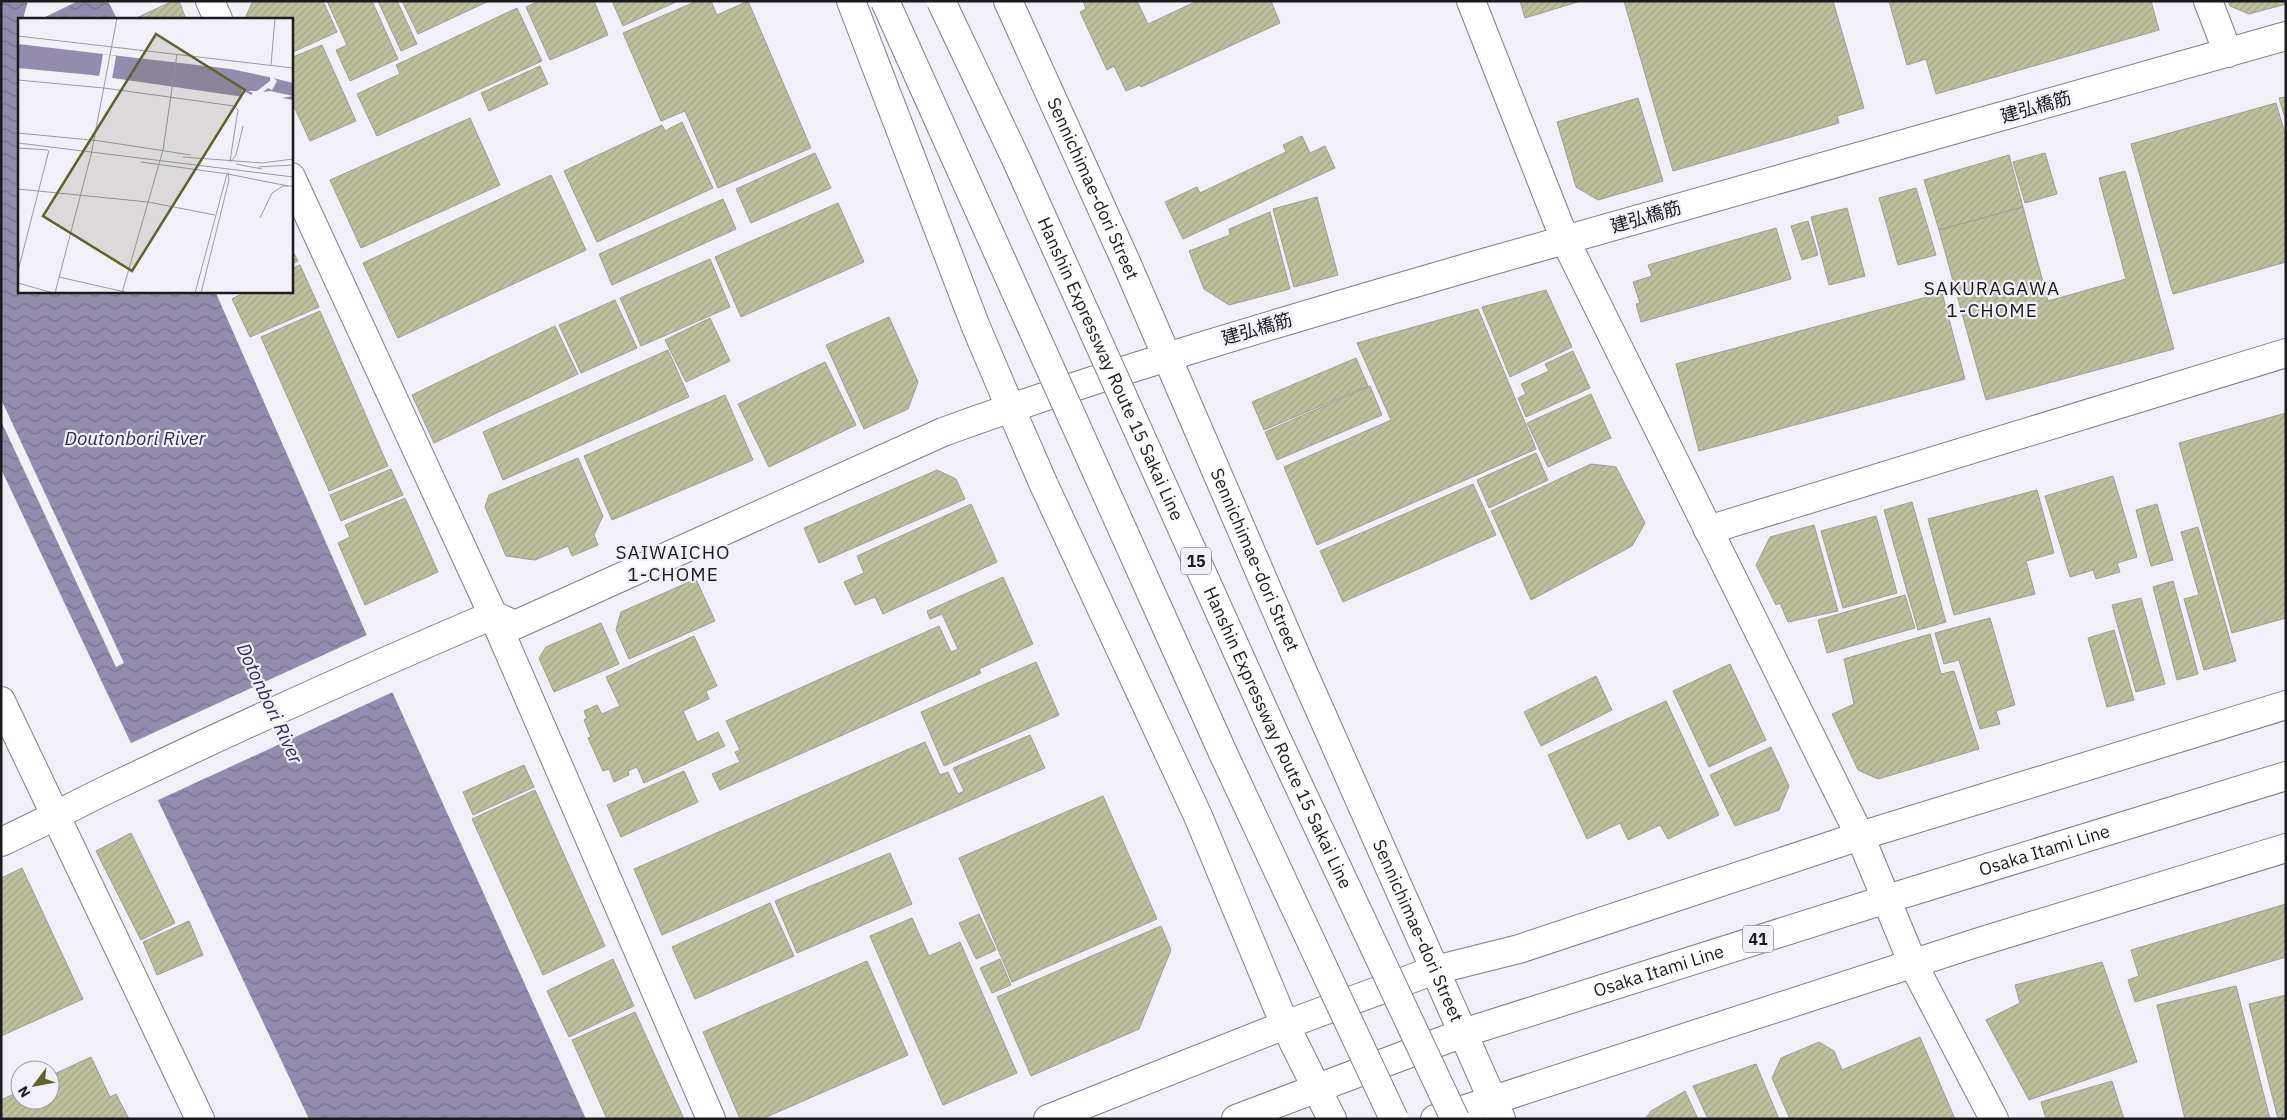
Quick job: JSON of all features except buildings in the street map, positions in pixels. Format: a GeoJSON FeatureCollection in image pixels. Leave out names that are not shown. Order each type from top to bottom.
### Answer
{"type":"FeatureCollection","features":[{"type":"Feature","properties":{"kind":"main road"},"geometry":{"type":"LineString","coordinates":[[210,1],[218,18]]}},
{"type":"Feature","properties":{"kind":"main road"},"geometry":{"type":"LineString","coordinates":[[851,1],[976,327],[1010,407],[1048,494],[1198,816],[1285,1025],[1332,1119]]}},
{"type":"Feature","properties":{"kind":"main road"},"geometry":{"type":"LineString","coordinates":[[885,1],[1222,752],[1394,1119]]}},
{"type":"Feature","properties":{"kind":"main road","name":"Hanshin Expressway Route 15 Sakai Line"},"geometry":{"type":"LineString","coordinates":[[941,1],[1016,159],[1274,733],[1455,1119]]}},
{"type":"Feature","properties":{"kind":"main road","name":"Sennichimae-dori Street"},"geometry":{"type":"LineString","coordinates":[[1008,1],[1126,262],[1496,1109]]}},
{"type":"Feature","properties":{"kind":"main road"},"geometry":{"type":"LineString","coordinates":[[1471,1],[1565,240],[1860,836],[1913,964],[1994,1119]]}},
{"type":"Feature","properties":{"kind":"main road"},"geometry":{"type":"LineString","coordinates":[[2208,1],[2228,53]]}},
{"type":"Feature","properties":{"kind":"main road","name":"建弘橋筋"},"geometry":{"type":"LineString","coordinates":[[493,615],[515,625],[943,432],[1010,407],[1166,357],[1565,240],[2286,36]]}},
{"type":"Feature","properties":{"kind":"main road"},"geometry":{"type":"LineString","coordinates":[[292,180],[493,615],[711,1119]]}},
{"type":"Feature","properties":{"kind":"main road"},"geometry":{"type":"LineString","coordinates":[[1708,530],[2286,353]]}},
{"type":"Feature","properties":{"kind":"main road"},"geometry":{"type":"LineString","coordinates":[[1,842],[56,817],[121,783],[394,657],[493,615]]}},
{"type":"Feature","properties":{"kind":"main road"},"geometry":{"type":"LineString","coordinates":[[1,701],[200,1119]]}},
{"type":"Feature","properties":{"kind":"main road"},"geometry":{"type":"LineString","coordinates":[[1048,1119],[1285,1025],[1435,970],[1519,950],[1860,836],[2286,705]]}},
{"type":"Feature","properties":{"kind":"main road","name":"Osaka Itami Line"},"geometry":{"type":"LineString","coordinates":[[1236,1119],[1463,1033],[1887,899],[2286,776]]}},
{"type":"Feature","properties":{"kind":"main road"},"geometry":{"type":"LineString","coordinates":[[1435,1119],[1496,1109],[1913,964],[2286,848]]}},
{"type":"Feature","properties":{"kind":"water","name":"Doutonbori River"},"geometry":{"type":"Polygon","coordinates":[[[1,1],[108,1],[116,18],[18,18],[18,292],[215,292],[380,665],[586,1119],[309,1119],[1,469],[1,1]]]}},
{"type":"Feature","properties":{"kind":"pier"},"geometry":{"type":"Polygon","coordinates":[[[28,1],[78,1],[43,18],[23,18],[28,1]]]}},
{"type":"Feature","properties":{"kind":"pier"},"geometry":{"type":"Polygon","coordinates":[[[1,399],[124,663],[116,667],[1,421],[1,399]]]}},
{"type":"Feature","properties":{"kind":"pier"},"geometry":{"type":"Polygon","coordinates":[[[369,634],[395,691],[156,801],[129,744],[369,634]]]}},
{"type":"Feature","properties":{"kind":"district","name":"SAKURAGAWA 1-CHOME"},"geometry":{"type":"Point","coordinates":[1992,299]}},
{"type":"Feature","properties":{"kind":"district","name":"SAIWAICHO 1-CHOME"},"geometry":{"type":"Point","coordinates":[673,563]}},
{"type":"Feature","properties":{"kind":"water label","name":"Dotonbori River"},"geometry":{"type":"Point","coordinates":[270,703]}}]}
